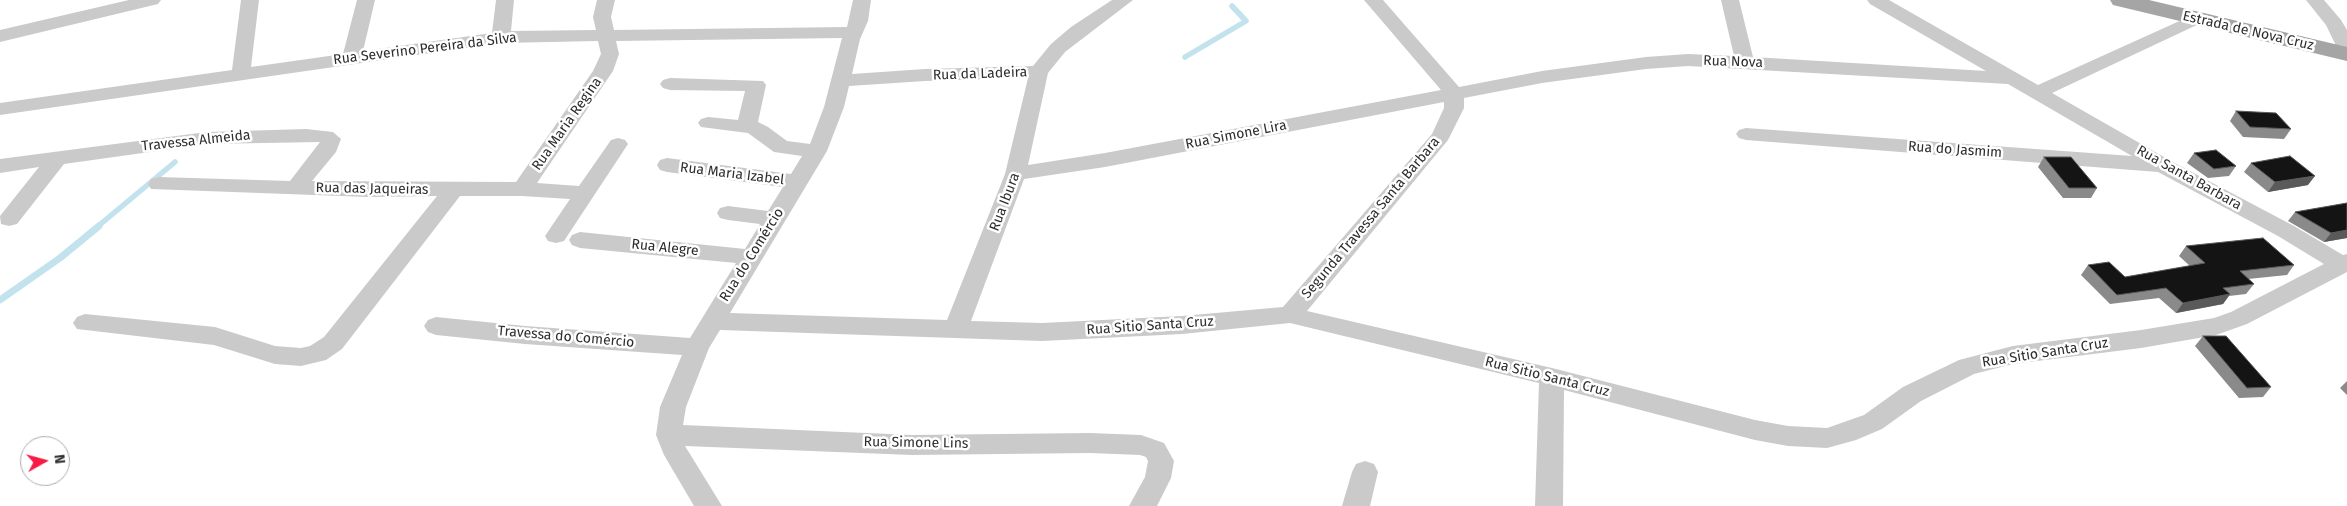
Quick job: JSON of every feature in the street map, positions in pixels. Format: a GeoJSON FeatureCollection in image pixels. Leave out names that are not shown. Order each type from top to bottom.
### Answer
{"type":"FeatureCollection","features":[{"type":"Feature","properties":{"kind":"main road","name":"Estrada de Nova Cruz"},"geometry":{"type":"LineString","coordinates":[[2120,0],[2347,54]]}},
{"type":"Feature","properties":{"kind":"street"},"geometry":{"type":"LineString","coordinates":[[0,36],[152,0]]}},
{"type":"Feature","properties":{"kind":"street"},"geometry":{"type":"LineString","coordinates":[[241,73],[250,0]]}},
{"type":"Feature","properties":{"kind":"street"},"geometry":{"type":"LineString","coordinates":[[352,57],[366,0]]}},
{"type":"Feature","properties":{"kind":"street"},"geometry":{"type":"LineString","coordinates":[[500,38],[505,0]]}},
{"type":"Feature","properties":{"kind":"street","name":"Rua Maria Regina"},"geometry":{"type":"LineString","coordinates":[[522,189],[603,71],[610,54],[602,17],[606,0]]}},
{"type":"Feature","properties":{"kind":"street","name":"Rua do Comércio"},"geometry":{"type":"LineString","coordinates":[[669,434],[673,407],[697,347],[750,257],[817,151],[829,123],[839,81],[854,32],[859,22],[862,0]]}},
{"type":"Feature","properties":{"kind":"street","name":"Rua da Ladeira"},"geometry":{"type":"LineString","coordinates":[[839,81],[934,75],[1039,72],[1058,48],[1078,31],[1124,0]]}},
{"type":"Feature","properties":{"kind":"street"},"geometry":{"type":"LineString","coordinates":[[1373,0],[1454,95]]}},
{"type":"Feature","properties":{"kind":"street"},"geometry":{"type":"LineString","coordinates":[[1730,0],[1745,62]]}},
{"type":"Feature","properties":{"kind":"street","name":"Rua Santa Barbara"},"geometry":{"type":"LineString","coordinates":[[1876,0],[2039,92],[2164,166],[2343,263]]}},
{"type":"Feature","properties":{"kind":"street"},"geometry":{"type":"LineString","coordinates":[[2316,0],[2334,24],[2347,50]]}},
{"type":"Feature","properties":{"kind":"street"},"geometry":{"type":"LineString","coordinates":[[2039,92],[2195,19]]}},
{"type":"Feature","properties":{"kind":"street","name":"Rua Severino Pereira da Silva"},"geometry":{"type":"LineString","coordinates":[[0,109],[352,57],[500,38],[854,32]]}},
{"type":"Feature","properties":{"kind":"street","name":"Rua Nova"},"geometry":{"type":"LineString","coordinates":[[1454,95],[1542,77],[1646,63],[1688,60],[2015,79]]}},
{"type":"Feature","properties":{"kind":"street","name":"Rua Ibura"},"geometry":{"type":"LineString","coordinates":[[956,328],[1016,174],[1039,72]]}},
{"type":"Feature","properties":{"kind":"street"},"geometry":{"type":"LineString","coordinates":[[670,84],[756,85],[747,126]]}},
{"type":"Feature","properties":{"kind":"street","name":"Rua Simone Lira"},"geometry":{"type":"LineString","coordinates":[[1016,174],[1105,160],[1454,95]]}},
{"type":"Feature","properties":{"kind":"street","name":"Segunda Travessa Santa Barbara"},"geometry":{"type":"LineString","coordinates":[[1290,315],[1441,136],[1452,115],[1454,95]]}},
{"type":"Feature","properties":{"kind":"street"},"geometry":{"type":"LineString","coordinates":[[708,123],[747,126],[762,131],[780,147],[817,151]]}},
{"type":"Feature","properties":{"kind":"street","name":"Rua do Jasmim"},"geometry":{"type":"LineString","coordinates":[[1746,134],[2164,166]]}},
{"type":"Feature","properties":{"kind":"street","name":"Travessa Almeida"},"geometry":{"type":"LineString","coordinates":[[0,166],[231,136],[322,135],[331,139],[329,147],[296,188]]}},
{"type":"Feature","properties":{"kind":"street"},"geometry":{"type":"LineString","coordinates":[[556,236],[618,144]]}},
{"type":"Feature","properties":{"kind":"street"},"geometry":{"type":"LineString","coordinates":[[9,220],[57,159]]}},
{"type":"Feature","properties":{"kind":"street","name":"Rua Maria Izabel"},"geometry":{"type":"LineString","coordinates":[[667,166],[798,182]]}},
{"type":"Feature","properties":{"kind":"street","name":"Rua das Jaqueiras"},"geometry":{"type":"LineString","coordinates":[[159,184],[453,191],[522,189],[585,193]]}},
{"type":"Feature","properties":{"kind":"street"},"geometry":{"type":"LineString","coordinates":[[85,322],[214,336],[259,351],[301,357],[316,354],[327,349],[354,317],[453,191]]}},
{"type":"Feature","properties":{"kind":"street"},"geometry":{"type":"LineString","coordinates":[[728,213],[774,219]]}},
{"type":"Feature","properties":{"kind":"street","name":"Rua Alegre"},"geometry":{"type":"LineString","coordinates":[[580,240],[750,257]]}},
{"type":"Feature","properties":{"kind":"street","name":"Rua Sitio Santa Cruz"},"geometry":{"type":"LineString","coordinates":[[712,321],[1042,332],[1182,325],[1290,315],[1552,378],[1755,430],[1788,436],[1827,438],[1861,428],[1941,378],[1968,366],[2013,355],[2151,337],[2216,326],[2239,318],[2343,263]]}},
{"type":"Feature","properties":{"kind":"street","name":"Travessa do Comércio"},"geometry":{"type":"LineString","coordinates":[[436,326],[525,335],[697,347]]}},
{"type":"Feature","properties":{"kind":"street"},"geometry":{"type":"LineString","coordinates":[[1549,506],[1552,378]]}},
{"type":"Feature","properties":{"kind":"street"},"geometry":{"type":"LineString","coordinates":[[669,434],[679,458],[708,506]]}},
{"type":"Feature","properties":{"kind":"street","name":"Rua Simone Lins"},"geometry":{"type":"LineString","coordinates":[[669,434],[912,445],[1129,444],[1151,448],[1160,455],[1161,467],[1158,478],[1143,506]]}},
{"type":"Feature","properties":{"kind":"street"},"geometry":{"type":"LineString","coordinates":[[1356,506],[1365,472]]}},
{"type":"Feature","properties":{"kind":"building"},"geometry":{"type":"Polygon","coordinates":[[[2236,111],[2276,113],[2291,129],[2250,127],[2236,111]]]}},
{"type":"Feature","properties":{"kind":"building"},"geometry":{"type":"Polygon","coordinates":[[[2216,150],[2236,166],[2214,169],[2194,153],[2216,150]]]}},
{"type":"Feature","properties":{"kind":"building"},"geometry":{"type":"Polygon","coordinates":[[[2290,156],[2315,176],[2275,182],[2251,163],[2290,156]]]}},
{"type":"Feature","properties":{"kind":"building"},"geometry":{"type":"Polygon","coordinates":[[[2044,157],[2071,157],[2097,188],[2069,188],[2044,157]]]}},
{"type":"Feature","properties":{"kind":"building"},"geometry":{"type":"Polygon","coordinates":[[[2347,203],[2347,230],[2331,233],[2295,212],[2347,203]]]}},
{"type":"Feature","properties":{"kind":"building"},"geometry":{"type":"Polygon","coordinates":[[[2263,238],[2294,265],[2240,271],[2254,284],[2223,288],[2230,294],[2183,303],[2166,288],[2117,295],[2088,265],[2109,262],[2125,277],[2205,263],[2186,246],[2263,238]]]}},
{"type":"Feature","properties":{"kind":"building"},"geometry":{"type":"Polygon","coordinates":[[[2203,336],[2226,336],[2271,387],[2247,388],[2203,336]]]}},
{"type":"Feature","properties":{"kind":"waterway"},"geometry":{"type":"LineString","coordinates":[[1185,57],[1246,21],[1232,6]]}},
{"type":"Feature","properties":{"kind":"waterway"},"geometry":{"type":"LineString","coordinates":[[97,227],[175,162]]}},
{"type":"Feature","properties":{"kind":"waterway"},"geometry":{"type":"LineString","coordinates":[[0,300],[60,258],[99,226]]}}]}
